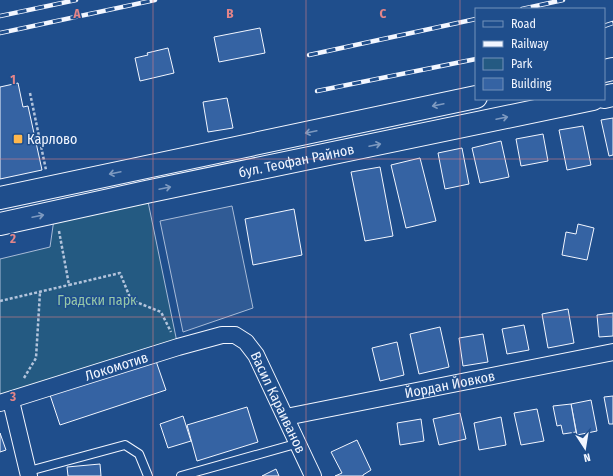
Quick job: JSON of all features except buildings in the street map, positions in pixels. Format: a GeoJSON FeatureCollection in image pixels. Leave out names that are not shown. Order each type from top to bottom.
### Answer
{"type":"FeatureCollection","features":[{"type":"Feature","properties":{"kind":"main road","name":"бул. Теофан Райнов"},"geometry":{"type":"LineString","coordinates":[[0,198],[475,97]]}},
{"type":"Feature","properties":{"kind":"main road","name":"бул. Теофан Райнов"},"geometry":{"type":"LineString","coordinates":[[0,224],[588,100]]}},
{"type":"Feature","properties":{"kind":"street","name":"Локомотив"},"geometry":{"type":"LineString","coordinates":[[6,402],[178,347],[222,335],[235,334]]}},
{"type":"Feature","properties":{"kind":"street","name":"Васил Караиванов"},"geometry":{"type":"LineString","coordinates":[[235,334],[246,342],[256,354],[314,476]]}},
{"type":"Feature","properties":{"kind":"street","name":"Йордан Йовков"},"geometry":{"type":"LineString","coordinates":[[286,417],[613,352]]}},
{"type":"Feature","properties":{"kind":"street"},"geometry":{"type":"LineString","coordinates":[[6,402],[29,474]]}},
{"type":"Feature","properties":{"kind":"lane"},"geometry":{"type":"LineString","coordinates":[[181,476],[299,443]]}},
{"type":"Feature","properties":{"kind":"lane"},"geometry":{"type":"LineString","coordinates":[[29,474],[125,445],[139,454],[148,476]]}},
{"type":"Feature","properties":{"kind":"path"},"geometry":{"type":"LineString","coordinates":[[30,93],[50,187]]}},
{"type":"Feature","properties":{"kind":"path"},"geometry":{"type":"LineString","coordinates":[[55,212],[69,285]]}},
{"type":"Feature","properties":{"kind":"path"},"geometry":{"type":"LineString","coordinates":[[0,301],[120,273],[131,300],[161,312],[178,347]]}},
{"type":"Feature","properties":{"kind":"path"},"geometry":{"type":"LineString","coordinates":[[6,402],[36,358],[40,292]]}},
{"type":"Feature","properties":{"kind":"green space","name":"Градски парк"},"geometry":{"type":"Polygon","coordinates":[[[146,192],[178,347],[0,403],[0,259],[50,247],[55,212],[146,192]]]}},
{"type":"Feature","properties":{"kind":"shaded area"},"geometry":{"type":"Polygon","coordinates":[[[232,206],[253,308],[183,332],[160,221],[232,206]]]}},
{"type":"Feature","properties":{"kind":"railway"},"geometry":{"type":"LineString","coordinates":[[0,16],[76,0]]}},
{"type":"Feature","properties":{"kind":"railway"},"geometry":{"type":"LineString","coordinates":[[0,33],[155,0]]}},
{"type":"Feature","properties":{"kind":"railway"},"geometry":{"type":"LineString","coordinates":[[527,8],[563,0]]}},
{"type":"Feature","properties":{"kind":"railway"},"geometry":{"type":"LineString","coordinates":[[309,55],[475,19]]}},
{"type":"Feature","properties":{"kind":"railway"},"geometry":{"type":"LineString","coordinates":[[605,26],[613,23]]}},
{"type":"Feature","properties":{"kind":"railway"},"geometry":{"type":"LineString","coordinates":[[317,91],[475,59]]}},
{"type":"Feature","properties":{"kind":"place","name":"Карлово"},"geometry":{"type":"Point","coordinates":[18,139]}}]}
